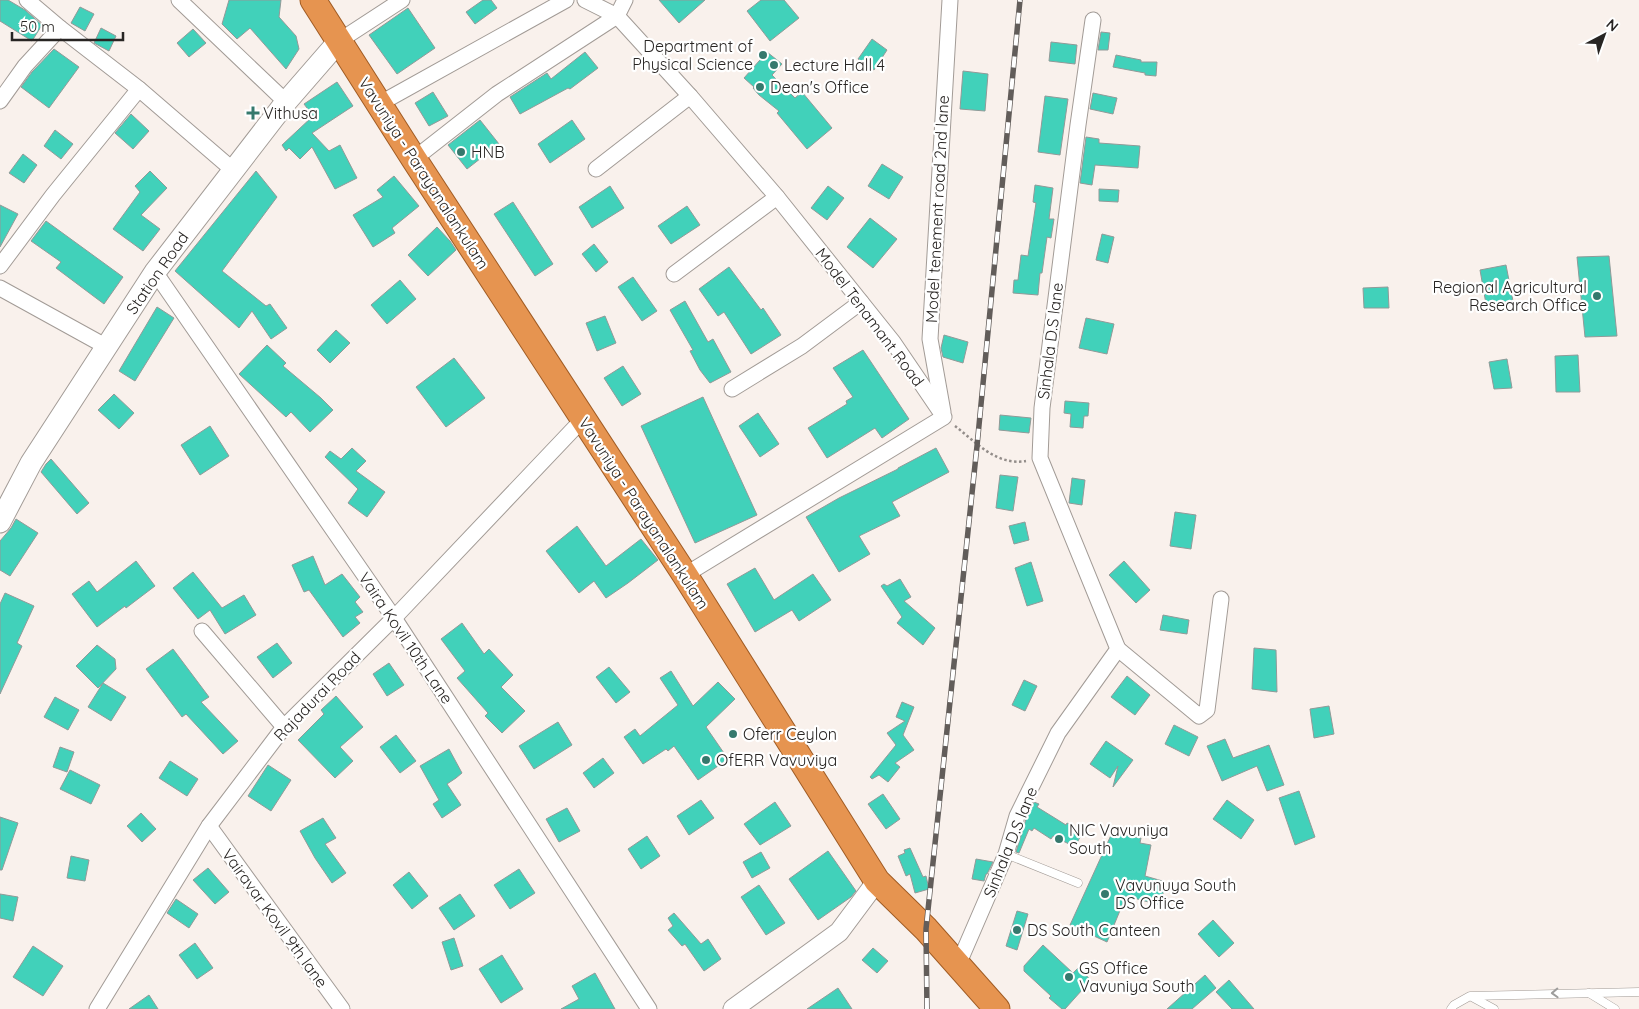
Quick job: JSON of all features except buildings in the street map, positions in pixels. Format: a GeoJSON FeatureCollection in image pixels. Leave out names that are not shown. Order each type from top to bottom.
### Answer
{"type":"FeatureCollection","features":[{"type":"Feature","properties":{"kind":"highway","name":"Vavuniya - Parayanalankulam"},"geometry":{"type":"LineString","coordinates":[[313,0],[414,159],[685,575],[877,881],[926,929],[997,1009]]}},
{"type":"Feature","properties":{"kind":"main road","name":"Station Road"},"geometry":{"type":"LineString","coordinates":[[0,522],[32,463],[155,272],[286,102],[339,41]]}},
{"type":"Feature","properties":{"kind":"street"},"geometry":{"type":"LineString","coordinates":[[27,0],[139,89],[233,170]]}},
{"type":"Feature","properties":{"kind":"street"},"geometry":{"type":"LineString","coordinates":[[179,0],[286,102]]}},
{"type":"Feature","properties":{"kind":"street"},"geometry":{"type":"LineString","coordinates":[[339,41],[402,0]]}},
{"type":"Feature","properties":{"kind":"street"},"geometry":{"type":"LineString","coordinates":[[379,104],[566,0]]}},
{"type":"Feature","properties":{"kind":"street","name":"Model Tenamant Road"},"geometry":{"type":"LineString","coordinates":[[585,0],[617,16],[690,96],[777,197],[893,342],[944,417]]}},
{"type":"Feature","properties":{"kind":"street"},"geometry":{"type":"LineString","coordinates":[[414,159],[497,94],[617,16],[625,0]]}},
{"type":"Feature","properties":{"kind":"street","name":"Model tenement road 2nd lane"},"geometry":{"type":"LineString","coordinates":[[944,417],[930,339],[950,0]]}},
{"type":"Feature","properties":{"kind":"street","name":"Sinhala D.S lane"},"geometry":{"type":"LineString","coordinates":[[1093,20],[1042,408],[1040,458],[1118,649],[1200,716],[1207,710],[1221,599]]}},
{"type":"Feature","properties":{"kind":"street"},"geometry":{"type":"LineString","coordinates":[[0,101],[25,66],[60,28]]}},
{"type":"Feature","properties":{"kind":"street"},"geometry":{"type":"LineString","coordinates":[[0,266],[53,195],[139,89]]}},
{"type":"Feature","properties":{"kind":"street"},"geometry":{"type":"LineString","coordinates":[[596,169],[690,96]]}},
{"type":"Feature","properties":{"kind":"street"},"geometry":{"type":"LineString","coordinates":[[674,274],[777,197]]}},
{"type":"Feature","properties":{"kind":"street","name":"Vaira Kovil 10th Lane"},"geometry":{"type":"LineString","coordinates":[[155,272],[394,618],[649,1009]]}},
{"type":"Feature","properties":{"kind":"street"},"geometry":{"type":"LineString","coordinates":[[0,288],[107,347]]}},
{"type":"Feature","properties":{"kind":"street"},"geometry":{"type":"LineString","coordinates":[[732,389],[802,346],[861,302]]}},
{"type":"Feature","properties":{"kind":"street"},"geometry":{"type":"LineString","coordinates":[[685,575],[944,417]]}},
{"type":"Feature","properties":{"kind":"street","name":"Rajadurai Road"},"geometry":{"type":"LineString","coordinates":[[97,1009],[208,826],[284,727],[394,618],[583,419]]}},
{"type":"Feature","properties":{"kind":"street"},"geometry":{"type":"LineString","coordinates":[[202,631],[284,727]]}},
{"type":"Feature","properties":{"kind":"street","name":"Sinhala D.S lane"},"geometry":{"type":"LineString","coordinates":[[958,964],[1006,854],[1017,816],[1058,734],[1118,649]]}},
{"type":"Feature","properties":{"kind":"street","name":"Vairavar Kovil 9th lane"},"geometry":{"type":"LineString","coordinates":[[208,826],[342,1009]]}},
{"type":"Feature","properties":{"kind":"street"},"geometry":{"type":"LineString","coordinates":[[733,1009],[839,932],[877,881]]}},
{"type":"Feature","properties":{"kind":"lane"},"geometry":{"type":"LineString","coordinates":[[1006,854],[1078,884]]}},
{"type":"Feature","properties":{"kind":"lane"},"geometry":{"type":"LineString","coordinates":[[1451,1009],[1454,1005],[1470,996],[1639,992]]}},
{"type":"Feature","properties":{"kind":"lane"},"geometry":{"type":"LineString","coordinates":[[1588,993],[1615,1009]]}},
{"type":"Feature","properties":{"kind":"lane"},"geometry":{"type":"LineString","coordinates":[[1470,996],[1494,1009]]}},
{"type":"Feature","properties":{"kind":"path"},"geometry":{"type":"LineString","coordinates":[[944,417],[977,446],[997,458],[1020,462],[1040,458]]}},
{"type":"Feature","properties":{"kind":"railway"},"geometry":{"type":"LineString","coordinates":[[927,1009],[926,929],[977,446],[1020,0]]}},
{"type":"Feature","properties":{"kind":"place","name":"Department of Physical Science"},"geometry":{"type":"Point","coordinates":[763,55]}},
{"type":"Feature","properties":{"kind":"place","name":"Lecture Hall 4"},"geometry":{"type":"Point","coordinates":[774,65]}},
{"type":"Feature","properties":{"kind":"place","name":"Dean's Office"},"geometry":{"type":"Point","coordinates":[760,87]}},
{"type":"Feature","properties":{"kind":"place","name":"Vithusa"},"geometry":{"type":"Point","coordinates":[253,113]}},
{"type":"Feature","properties":{"kind":"place","name":"HNB"},"geometry":{"type":"Point","coordinates":[461,152]}},
{"type":"Feature","properties":{"kind":"place","name":"Regional Agricultural Research Office"},"geometry":{"type":"Point","coordinates":[1597,296]}},
{"type":"Feature","properties":{"kind":"place","name":"Oferr Ceylon"},"geometry":{"type":"Point","coordinates":[733,734]}},
{"type":"Feature","properties":{"kind":"place","name":"OfERR Vavuviya"},"geometry":{"type":"Point","coordinates":[706,760]}},
{"type":"Feature","properties":{"kind":"place","name":"NIC Vavuniya South"},"geometry":{"type":"Point","coordinates":[1059,839]}},
{"type":"Feature","properties":{"kind":"place","name":"Vavunuya South DS Office"},"geometry":{"type":"Point","coordinates":[1105,894]}},
{"type":"Feature","properties":{"kind":"place","name":"DS South Canteen"},"geometry":{"type":"Point","coordinates":[1017,930]}},
{"type":"Feature","properties":{"kind":"place","name":"GS Office Vavuniya South"},"geometry":{"type":"Point","coordinates":[1069,977]}}]}
